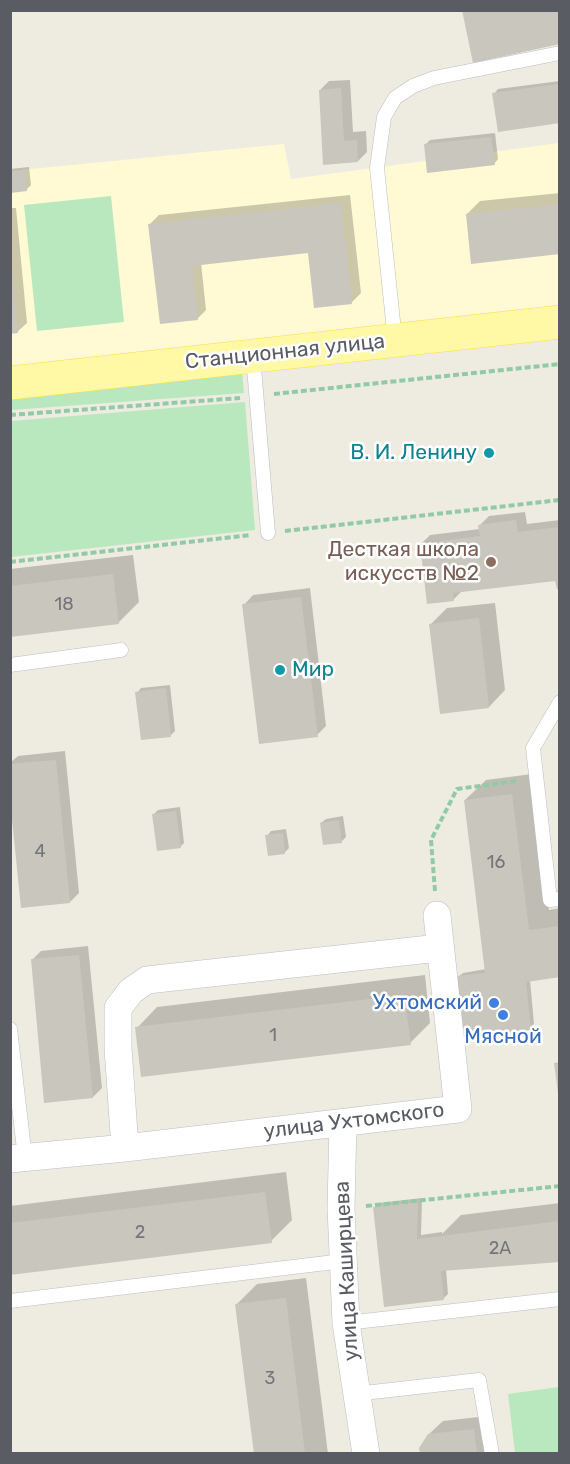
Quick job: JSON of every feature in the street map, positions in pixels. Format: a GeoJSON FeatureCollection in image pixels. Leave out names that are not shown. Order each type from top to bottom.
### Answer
{"type":"FeatureCollection","features":[{"type":"Feature","properties":{"kind":"main road","name":"Станционная улица"},"geometry":{"type":"LineString","coordinates":[[10,383],[560,322]]}},
{"type":"Feature","properties":{"kind":"street","name":"улица Ухтомского"},"geometry":{"type":"LineString","coordinates":[[18,1158],[125,1148],[458,1109],[437,915]]}},
{"type":"Feature","properties":{"kind":"street"},"geometry":{"type":"LineString","coordinates":[[125,1148],[118,1048],[118,1008],[131,991],[147,981],[439,948]]}},
{"type":"Feature","properties":{"kind":"street","name":"улица Каширцева"},"geometry":{"type":"LineString","coordinates":[[342,1123],[341,1209],[346,1323],[366,1454]]}},
{"type":"Feature","properties":{"kind":"lane"},"geometry":{"type":"LineString","coordinates":[[395,340],[377,168],[384,117],[395,98],[434,78],[560,52]]}},
{"type":"Feature","properties":{"kind":"lane"},"geometry":{"type":"LineString","coordinates":[[253,356],[268,533]]}},
{"type":"Feature","properties":{"kind":"lane"},"geometry":{"type":"LineString","coordinates":[[10,665],[121,650]]}},
{"type":"Feature","properties":{"kind":"lane"},"geometry":{"type":"LineString","coordinates":[[560,702],[533,748],[550,900],[560,899]]}},
{"type":"Feature","properties":{"kind":"lane"},"geometry":{"type":"LineString","coordinates":[[10,1029],[18,1158]]}},
{"type":"Feature","properties":{"kind":"lane"},"geometry":{"type":"LineString","coordinates":[[10,1301],[343,1261]]}},
{"type":"Feature","properties":{"kind":"lane"},"geometry":{"type":"LineString","coordinates":[[346,1323],[560,1299]]}},
{"type":"Feature","properties":{"kind":"lane"},"geometry":{"type":"LineString","coordinates":[[356,1394],[479,1380],[492,1454]]}},
{"type":"Feature","properties":{"kind":"path"},"geometry":{"type":"LineString","coordinates":[[10,415],[256,396],[560,364]]}},
{"type":"Feature","properties":{"kind":"path"},"geometry":{"type":"LineString","coordinates":[[437,915],[431,840],[457,789],[536,779]]}},
{"type":"Feature","properties":{"kind":"path"},"geometry":{"type":"LineString","coordinates":[[341,1209],[560,1186]]}},
{"type":"Feature","properties":{"kind":"shaded area"},"geometry":{"type":"Polygon","coordinates":[[[559,143],[559,326],[11,380],[11,171],[284,144],[291,179],[559,143]]]}},
{"type":"Feature","properties":{"kind":"green space"},"geometry":{"type":"Polygon","coordinates":[[[111,196],[124,322],[37,331],[24,205],[111,196]]]}},
{"type":"Feature","properties":{"kind":"green space"},"geometry":{"type":"Polygon","coordinates":[[[242,372],[244,393],[11,410],[11,391],[242,372]]]}},
{"type":"Feature","properties":{"kind":"green space"},"geometry":{"type":"Polygon","coordinates":[[[245,402],[255,530],[11,557],[11,421],[245,402]]]}},
{"type":"Feature","properties":{"kind":"green space"},"geometry":{"type":"Polygon","coordinates":[[[559,1387],[559,1453],[515,1453],[508,1394],[559,1387]]]}},
{"type":"Feature","properties":{"kind":"building"},"geometry":{"type":"Polygon","coordinates":[[[462,10],[560,10],[560,44],[473,63],[462,10]]]}},
{"type":"Feature","properties":{"kind":"building"},"geometry":{"type":"Polygon","coordinates":[[[560,84],[560,123],[498,132],[492,93],[560,84]]]}},
{"type":"Feature","properties":{"kind":"building"},"geometry":{"type":"Polygon","coordinates":[[[341,88],[344,141],[357,140],[358,162],[323,165],[319,90],[341,88]]]}},
{"type":"Feature","properties":{"kind":"building"},"geometry":{"type":"Polygon","coordinates":[[[491,137],[495,165],[427,173],[424,144],[491,137]]]}},
{"type":"Feature","properties":{"kind":"building"},"geometry":{"type":"Polygon","coordinates":[[[25,170],[27,191],[10,193],[10,172],[25,170]]]}},
{"type":"Feature","properties":{"kind":"building"},"geometry":{"type":"Polygon","coordinates":[[[341,203],[352,304],[314,308],[308,253],[192,266],[198,320],[160,324],[148,224],[341,203]]]}},
{"type":"Feature","properties":{"kind":"building"},"geometry":{"type":"Polygon","coordinates":[[[560,204],[560,254],[471,264],[466,214],[560,204]]]}},
{"type":"Feature","properties":{"kind":"building"},"geometry":{"type":"Polygon","coordinates":[[[10,270],[12,270],[18,333],[10,334],[10,270]]]}},
{"type":"Feature","properties":{"kind":"building","name":"Десткая школа искусств №2"},"geometry":{"type":"Polygon","coordinates":[[[516,520],[518,532],[560,527],[560,588],[557,589],[555,581],[453,593],[454,601],[427,604],[420,544],[480,536],[478,525],[516,520]]]}},
{"type":"Feature","properties":{"kind":"building"},"geometry":{"type":"Polygon","coordinates":[[[113,574],[119,624],[10,637],[10,586],[113,574]]]}},
{"type":"Feature","properties":{"kind":"building","name":"Мир"},"geometry":{"type":"Polygon","coordinates":[[[301,597],[318,737],[259,744],[242,604],[301,597]]]}},
{"type":"Feature","properties":{"kind":"building"},"geometry":{"type":"Polygon","coordinates":[[[479,618],[489,708],[440,714],[429,624],[479,618]]]}},
{"type":"Feature","properties":{"kind":"building"},"geometry":{"type":"Polygon","coordinates":[[[166,688],[171,737],[141,740],[135,692],[166,688]]]}},
{"type":"Feature","properties":{"kind":"building"},"geometry":{"type":"Polygon","coordinates":[[[56,760],[70,903],[21,908],[10,800],[10,764],[56,760]]]}},
{"type":"Feature","properties":{"kind":"building"},"geometry":{"type":"Polygon","coordinates":[[[512,794],[529,930],[560,926],[560,977],[527,982],[525,973],[531,1030],[464,1038],[457,976],[485,973],[464,800],[512,794]]]}},
{"type":"Feature","properties":{"kind":"building"},"geometry":{"type":"Polygon","coordinates":[[[176,811],[181,848],[157,851],[152,814],[176,811]]]}},
{"type":"Feature","properties":{"kind":"building"},"geometry":{"type":"Polygon","coordinates":[[[339,820],[342,843],[323,845],[320,823],[339,820]]]}},
{"type":"Feature","properties":{"kind":"building"},"geometry":{"type":"Polygon","coordinates":[[[283,833],[285,854],[268,856],[265,835],[283,833]]]}},
{"type":"Feature","properties":{"kind":"building"},"geometry":{"type":"Polygon","coordinates":[[[79,955],[93,1098],[44,1103],[31,959],[79,955]]]}},
{"type":"Feature","properties":{"kind":"building"},"geometry":{"type":"Polygon","coordinates":[[[404,995],[411,1045],[141,1077],[135,1027],[404,995]]]}},
{"type":"Feature","properties":{"kind":"building"},"geometry":{"type":"Polygon","coordinates":[[[560,1062],[560,1093],[558,1093],[554,1063],[560,1062]]]}},
{"type":"Feature","properties":{"kind":"building"},"geometry":{"type":"Polygon","coordinates":[[[265,1192],[272,1243],[10,1275],[10,1223],[265,1192]]]}},
{"type":"Feature","properties":{"kind":"building"},"geometry":{"type":"Polygon","coordinates":[[[418,1202],[417,1239],[560,1221],[560,1262],[441,1271],[444,1300],[384,1307],[373,1207],[418,1202]]]}},
{"type":"Feature","properties":{"kind":"building"},"geometry":{"type":"Polygon","coordinates":[[[286,1298],[305,1454],[254,1454],[235,1304],[286,1298]]]}},
{"type":"Feature","properties":{"kind":"building"},"geometry":{"type":"Polygon","coordinates":[[[474,1429],[477,1454],[420,1454],[419,1448],[428,1434],[474,1429]]]}},
{"type":"Feature","properties":{"kind":"place","name":"В. И. Ленину"},"geometry":{"type":"Point","coordinates":[489,453]}},
{"type":"Feature","properties":{"kind":"place","name":"Десткая школа искусств №2"},"geometry":{"type":"Point","coordinates":[491,562]}},
{"type":"Feature","properties":{"kind":"place","name":"Мир"},"geometry":{"type":"Point","coordinates":[280,670]}},
{"type":"Feature","properties":{"kind":"place","name":"Ухтомский"},"geometry":{"type":"Point","coordinates":[494,1003]}},
{"type":"Feature","properties":{"kind":"place","name":"Мясной"},"geometry":{"type":"Point","coordinates":[503,1015]}}]}
